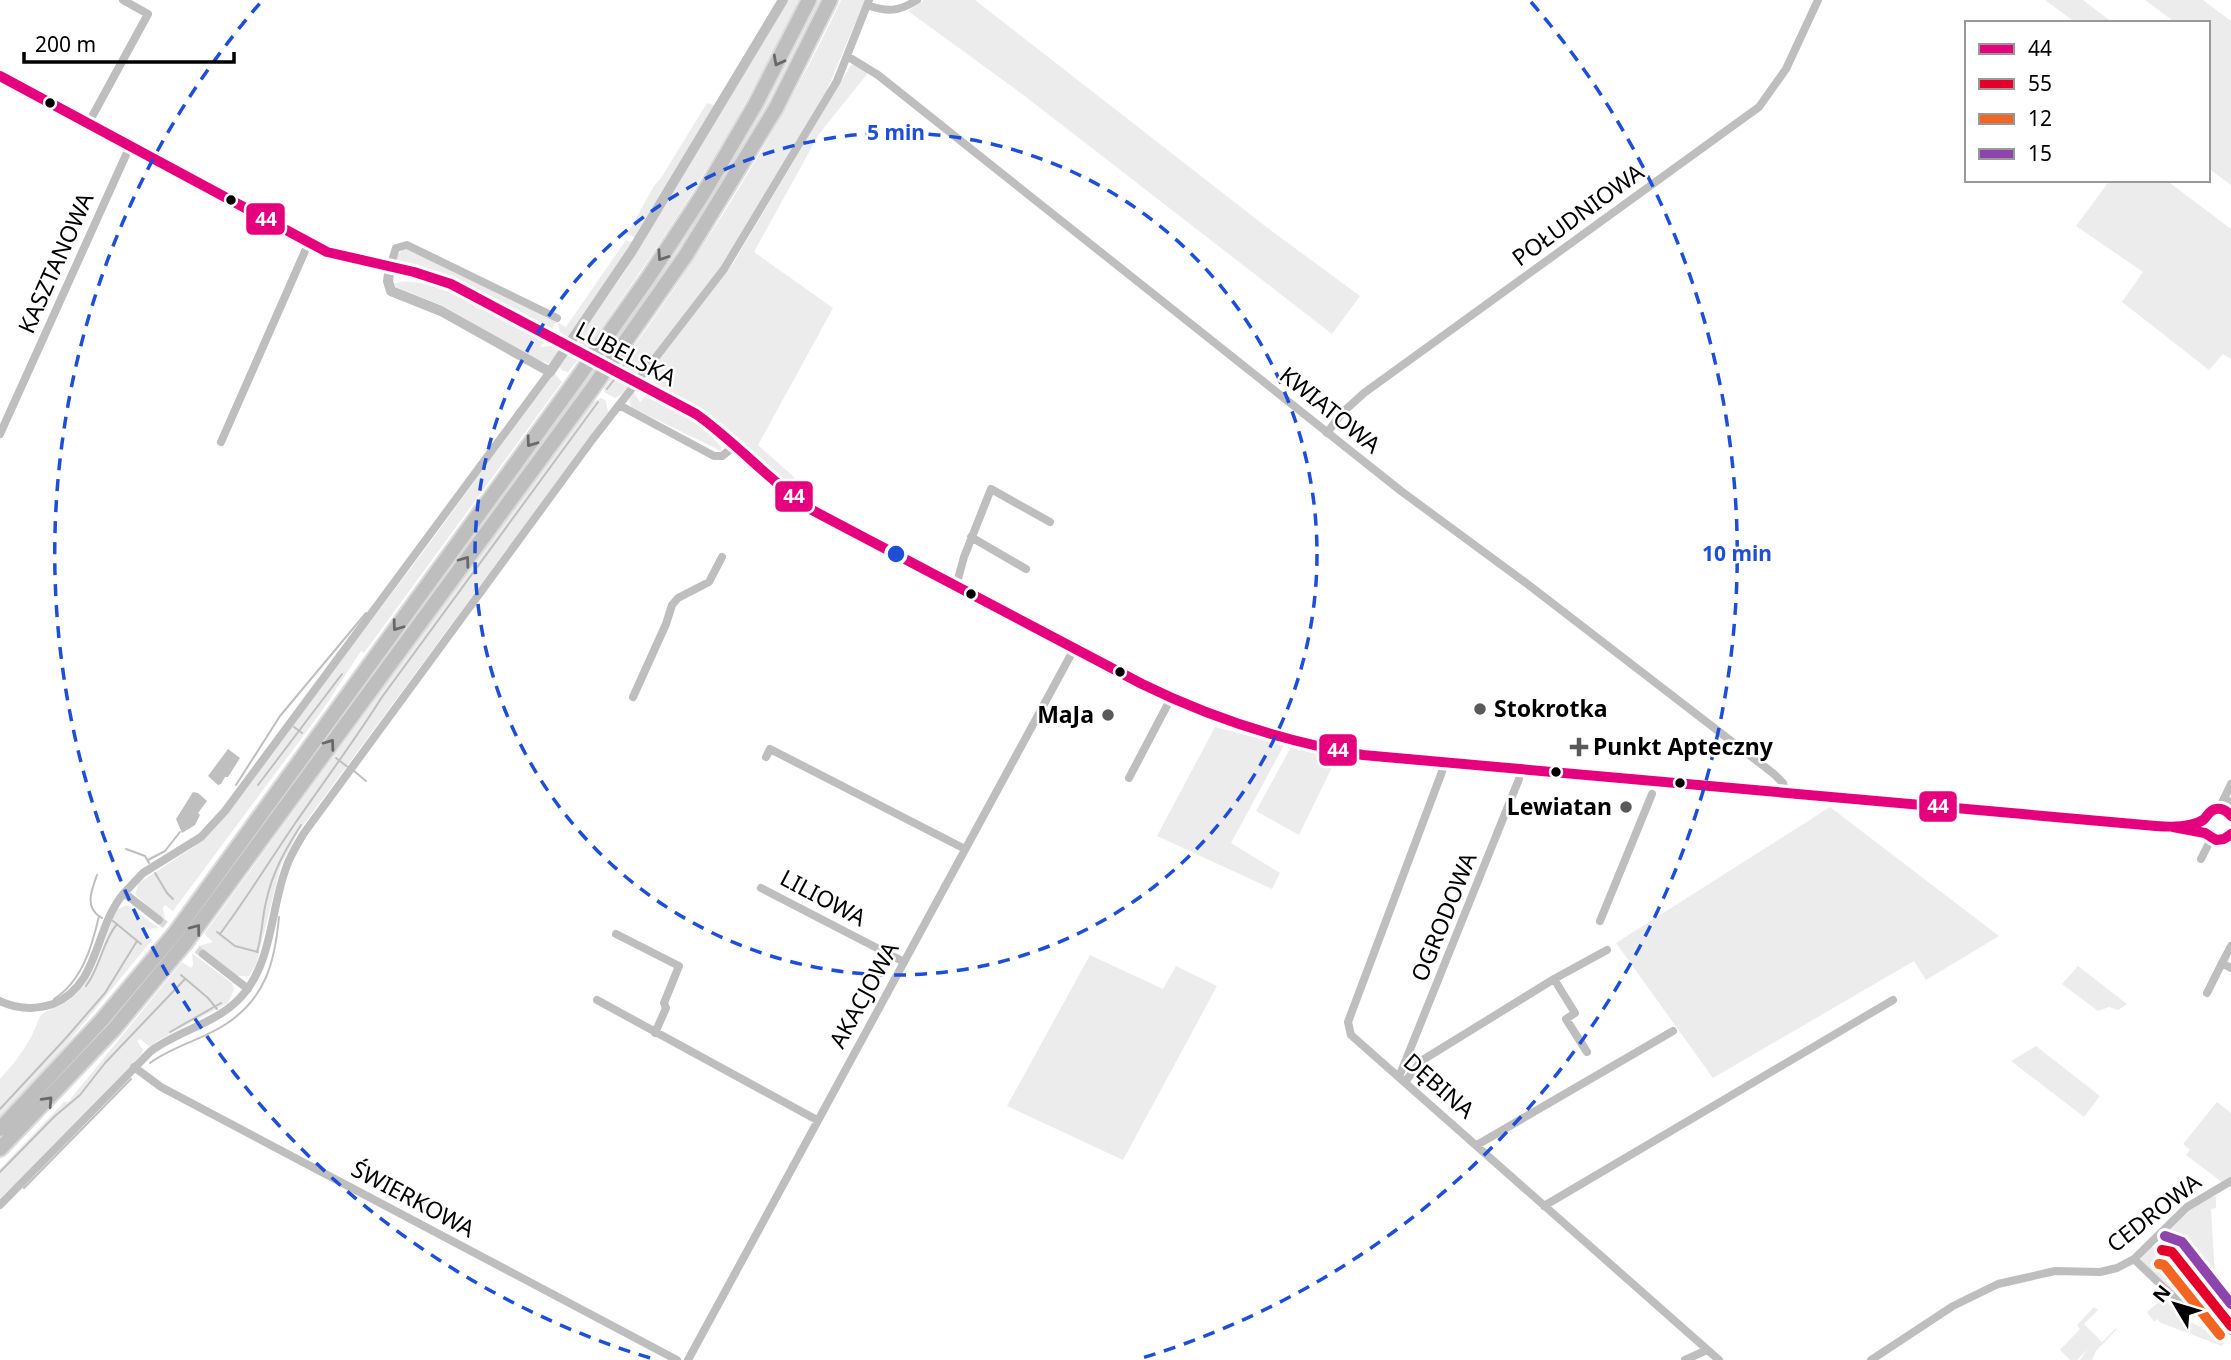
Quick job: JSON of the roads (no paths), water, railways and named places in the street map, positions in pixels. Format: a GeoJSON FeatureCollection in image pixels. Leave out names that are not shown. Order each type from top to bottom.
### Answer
{"type":"FeatureCollection","features":[{"type":"Feature","properties":{"kind":"highway"},"geometry":{"type":"LineString","coordinates":[[0,1129],[109,1011],[175,933],[574,383],[660,260],[717,172],[810,0]]}},
{"type":"Feature","properties":{"kind":"highway"},"geometry":{"type":"LineString","coordinates":[[0,1149],[114,1029],[186,942],[592,389],[680,264],[720,201],[776,108],[830,0]]}},
{"type":"Feature","properties":{"kind":"street"},"geometry":{"type":"LineString","coordinates":[[88,124],[148,14],[123,0]]}},
{"type":"Feature","properties":{"kind":"street"},"geometry":{"type":"LineString","coordinates":[[0,1001],[21,1008],[37,1008],[64,999],[82,983],[111,911],[124,893],[143,873],[201,837],[225,811],[550,372],[638,242],[783,0]]}},
{"type":"Feature","properties":{"kind":"street"},"geometry":{"type":"LineString","coordinates":[[0,1205],[134,1066],[167,1041],[226,1010],[248,989],[264,957],[285,871],[304,833],[738,248],[822,107],[848,56],[868,3],[891,11],[901,9],[916,0]]}},
{"type":"Feature","properties":{"kind":"street","name":"POŁUDNIOWA"},"geometry":{"type":"LineString","coordinates":[[1327,433],[1364,393],[1759,107],[1786,69],[1818,0]]}},
{"type":"Feature","properties":{"kind":"street","name":"KWIATOWA"},"geometry":{"type":"LineString","coordinates":[[848,56],[878,75],[1327,433],[1773,774],[1783,783],[1786,794]]}},
{"type":"Feature","properties":{"kind":"street","name":"LUBELSKA"},"geometry":{"type":"LineString","coordinates":[[0,76],[327,252],[452,284],[550,334],[707,421],[805,506],[1074,649],[1171,698],[1220,717],[1326,748],[1363,755],[2175,827]]}},
{"type":"Feature","properties":{"kind":"street","name":"KASZTANOWA"},"geometry":{"type":"LineString","coordinates":[[0,434],[130,146]]}},
{"type":"Feature","properties":{"kind":"street"},"geometry":{"type":"LineString","coordinates":[[221,442],[309,242]]}},
{"type":"Feature","properties":{"kind":"street"},"geometry":{"type":"LineString","coordinates":[[550,372],[441,311],[391,291],[388,281],[396,248],[407,245],[557,318]]}},
{"type":"Feature","properties":{"kind":"street"},"geometry":{"type":"LineString","coordinates":[[619,405],[714,456],[722,456],[736,445]]}},
{"type":"Feature","properties":{"kind":"street"},"geometry":{"type":"LineString","coordinates":[[956,586],[971,537],[991,489],[1050,522]]}},
{"type":"Feature","properties":{"kind":"street"},"geometry":{"type":"LineString","coordinates":[[971,537],[1026,569]]}},
{"type":"Feature","properties":{"kind":"street"},"geometry":{"type":"LineString","coordinates":[[633,697],[672,605],[678,598],[709,582],[722,557]]}},
{"type":"Feature","properties":{"kind":"street","name":"AKACJOWA"},"geometry":{"type":"LineString","coordinates":[[688,1360],[1074,649]]}},
{"type":"Feature","properties":{"kind":"street"},"geometry":{"type":"LineString","coordinates":[[1129,778],[1171,698]]}},
{"type":"Feature","properties":{"kind":"street"},"geometry":{"type":"LineString","coordinates":[[766,757],[770,749],[965,849]]}},
{"type":"Feature","properties":{"kind":"street","name":"DĘBINA"},"geometry":{"type":"LineString","coordinates":[[1443,762],[1443,769],[1349,1022],[1351,1035],[1718,1360]]}},
{"type":"Feature","properties":{"kind":"street","name":"OGRODOWA"},"geometry":{"type":"LineString","coordinates":[[1402,1079],[1520,779],[1520,770]]}},
{"type":"Feature","properties":{"kind":"street"},"geometry":{"type":"LineString","coordinates":[[2226,812],[2231,784]]}},
{"type":"Feature","properties":{"kind":"street"},"geometry":{"type":"LineString","coordinates":[[1600,921],[1652,794]]}},
{"type":"Feature","properties":{"kind":"street"},"geometry":{"type":"LineString","coordinates":[[2226,812],[2231,801]]}},
{"type":"Feature","properties":{"kind":"street"},"geometry":{"type":"LineString","coordinates":[[2175,827],[2203,820],[2208,813],[2226,812]]}},
{"type":"Feature","properties":{"kind":"street"},"geometry":{"type":"LineString","coordinates":[[2201,859],[2208,836],[2203,820]]}},
{"type":"Feature","properties":{"kind":"street"},"geometry":{"type":"LineString","coordinates":[[2175,827],[2221,840],[2231,833]]}},
{"type":"Feature","properties":{"kind":"street","name":"LILIOWA"},"geometry":{"type":"LineString","coordinates":[[761,888],[904,962]]}},
{"type":"Feature","properties":{"kind":"street"},"geometry":{"type":"LineString","coordinates":[[124,893],[159,920]]}},
{"type":"Feature","properties":{"kind":"street"},"geometry":{"type":"LineString","coordinates":[[616,934],[679,966],[655,1033]]}},
{"type":"Feature","properties":{"kind":"street"},"geometry":{"type":"LineString","coordinates":[[2207,993],[2231,946]]}},
{"type":"Feature","properties":{"kind":"street"},"geometry":{"type":"LineString","coordinates":[[1402,1079],[1421,1060],[1607,950]]}},
{"type":"Feature","properties":{"kind":"street"},"geometry":{"type":"LineString","coordinates":[[203,954],[248,989]]}},
{"type":"Feature","properties":{"kind":"street"},"geometry":{"type":"LineString","coordinates":[[2222,963],[2231,968]]}},
{"type":"Feature","properties":{"kind":"street"},"geometry":{"type":"LineString","coordinates":[[1554,979],[1575,1013],[1566,1019],[1587,1052]]}},
{"type":"Feature","properties":{"kind":"street"},"geometry":{"type":"LineString","coordinates":[[597,1000],[817,1120]]}},
{"type":"Feature","properties":{"kind":"street"},"geometry":{"type":"LineString","coordinates":[[1544,1206],[1892,1000]]}},
{"type":"Feature","properties":{"kind":"street"},"geometry":{"type":"LineString","coordinates":[[1477,1145],[1673,1031]]}},
{"type":"Feature","properties":{"kind":"street","name":"ŚWIERKOWA"},"geometry":{"type":"LineString","coordinates":[[134,1066],[169,1091],[677,1360]]}},
{"type":"Feature","properties":{"kind":"street","name":"CEDROWA"},"geometry":{"type":"LineString","coordinates":[[1871,1360],[1953,1306],[1987,1289],[2055,1270],[2106,1271],[2134,1259],[2187,1207],[2231,1181]]}},
{"type":"Feature","properties":{"kind":"street"},"geometry":{"type":"LineString","coordinates":[[2134,1259],[2183,1306],[2231,1331]]}},
{"type":"Feature","properties":{"kind":"street"},"geometry":{"type":"LineString","coordinates":[[1685,1360],[1707,1350]]}},
{"type":"Feature","properties":{"kind":"waterway"},"geometry":{"type":"LineString","coordinates":[[622,368],[628,359]]}},
{"type":"Feature","properties":{"kind":"waterway"},"geometry":{"type":"LineString","coordinates":[[607,389],[617,376]]}},
{"type":"Feature","properties":{"kind":"waterway"},"geometry":{"type":"LineString","coordinates":[[220,934],[382,697],[598,402]]}},
{"type":"Feature","properties":{"kind":"waterway"},"geometry":{"type":"LineString","coordinates":[[236,785],[280,716],[366,613]]}},
{"type":"Feature","properties":{"kind":"waterway"},"geometry":{"type":"LineString","coordinates":[[258,785],[342,674]]}},
{"type":"Feature","properties":{"kind":"waterway"},"geometry":{"type":"LineString","coordinates":[[294,727],[302,733]]}},
{"type":"Feature","properties":{"kind":"waterway"},"geometry":{"type":"LineString","coordinates":[[336,758],[349,768]]}},
{"type":"Feature","properties":{"kind":"waterway"},"geometry":{"type":"LineString","coordinates":[[354,771],[366,781]]}},
{"type":"Feature","properties":{"kind":"waterway"},"geometry":{"type":"LineString","coordinates":[[257,952],[275,871],[301,825]]}},
{"type":"Feature","properties":{"kind":"waterway"},"geometry":{"type":"LineString","coordinates":[[148,860],[165,851],[180,832]]}},
{"type":"Feature","properties":{"kind":"waterway"},"geometry":{"type":"LineString","coordinates":[[126,849],[145,856],[149,863]]}},
{"type":"Feature","properties":{"kind":"waterway"},"geometry":{"type":"LineString","coordinates":[[155,873],[173,899]]}},
{"type":"Feature","properties":{"kind":"waterway"},"geometry":{"type":"LineString","coordinates":[[97,875],[90,899],[96,914],[102,918]]}},
{"type":"Feature","properties":{"kind":"waterway"},"geometry":{"type":"LineString","coordinates":[[54,999],[64,992],[79,973],[93,940],[99,916]]}},
{"type":"Feature","properties":{"kind":"waterway"},"geometry":{"type":"LineString","coordinates":[[150,1063],[217,1030],[240,1014],[251,1002],[271,963],[279,917]]}},
{"type":"Feature","properties":{"kind":"waterway"},"geometry":{"type":"LineString","coordinates":[[113,921],[141,944]]}},
{"type":"Feature","properties":{"kind":"waterway"},"geometry":{"type":"LineString","coordinates":[[86,986],[117,924]]}},
{"type":"Feature","properties":{"kind":"waterway"},"geometry":{"type":"LineString","coordinates":[[217,932],[235,946],[258,952]]}},
{"type":"Feature","properties":{"kind":"waterway"},"geometry":{"type":"LineString","coordinates":[[0,1109],[105,993],[137,941]]}},
{"type":"Feature","properties":{"kind":"waterway"},"geometry":{"type":"LineString","coordinates":[[181,975],[217,1009]]}},
{"type":"Feature","properties":{"kind":"waterway"},"geometry":{"type":"LineString","coordinates":[[0,1172],[55,1116],[80,1095],[105,1063],[185,979]]}},
{"type":"Feature","properties":{"kind":"waterway"},"geometry":{"type":"LineString","coordinates":[[170,1032],[221,1003]]}},
{"type":"Feature","properties":{"kind":"waterway"},"geometry":{"type":"LineString","coordinates":[[24,1188],[131,1079]]}},
{"type":"Feature","properties":{"kind":"tunnel"},"geometry":{"type":"LineString","coordinates":[[159,920],[203,954]]}},
{"type":"Feature","properties":{"kind":"place","name":"Stokrotka"},"geometry":{"type":"Point","coordinates":[1480,709]}},
{"type":"Feature","properties":{"kind":"place","name":"MaJa"},"geometry":{"type":"Point","coordinates":[1108,715]}},
{"type":"Feature","properties":{"kind":"place","name":"Punkt Apteczny"},"geometry":{"type":"Point","coordinates":[1579,747]}},
{"type":"Feature","properties":{"kind":"place","name":"Lewiatan"},"geometry":{"type":"Point","coordinates":[1626,807]}}]}
